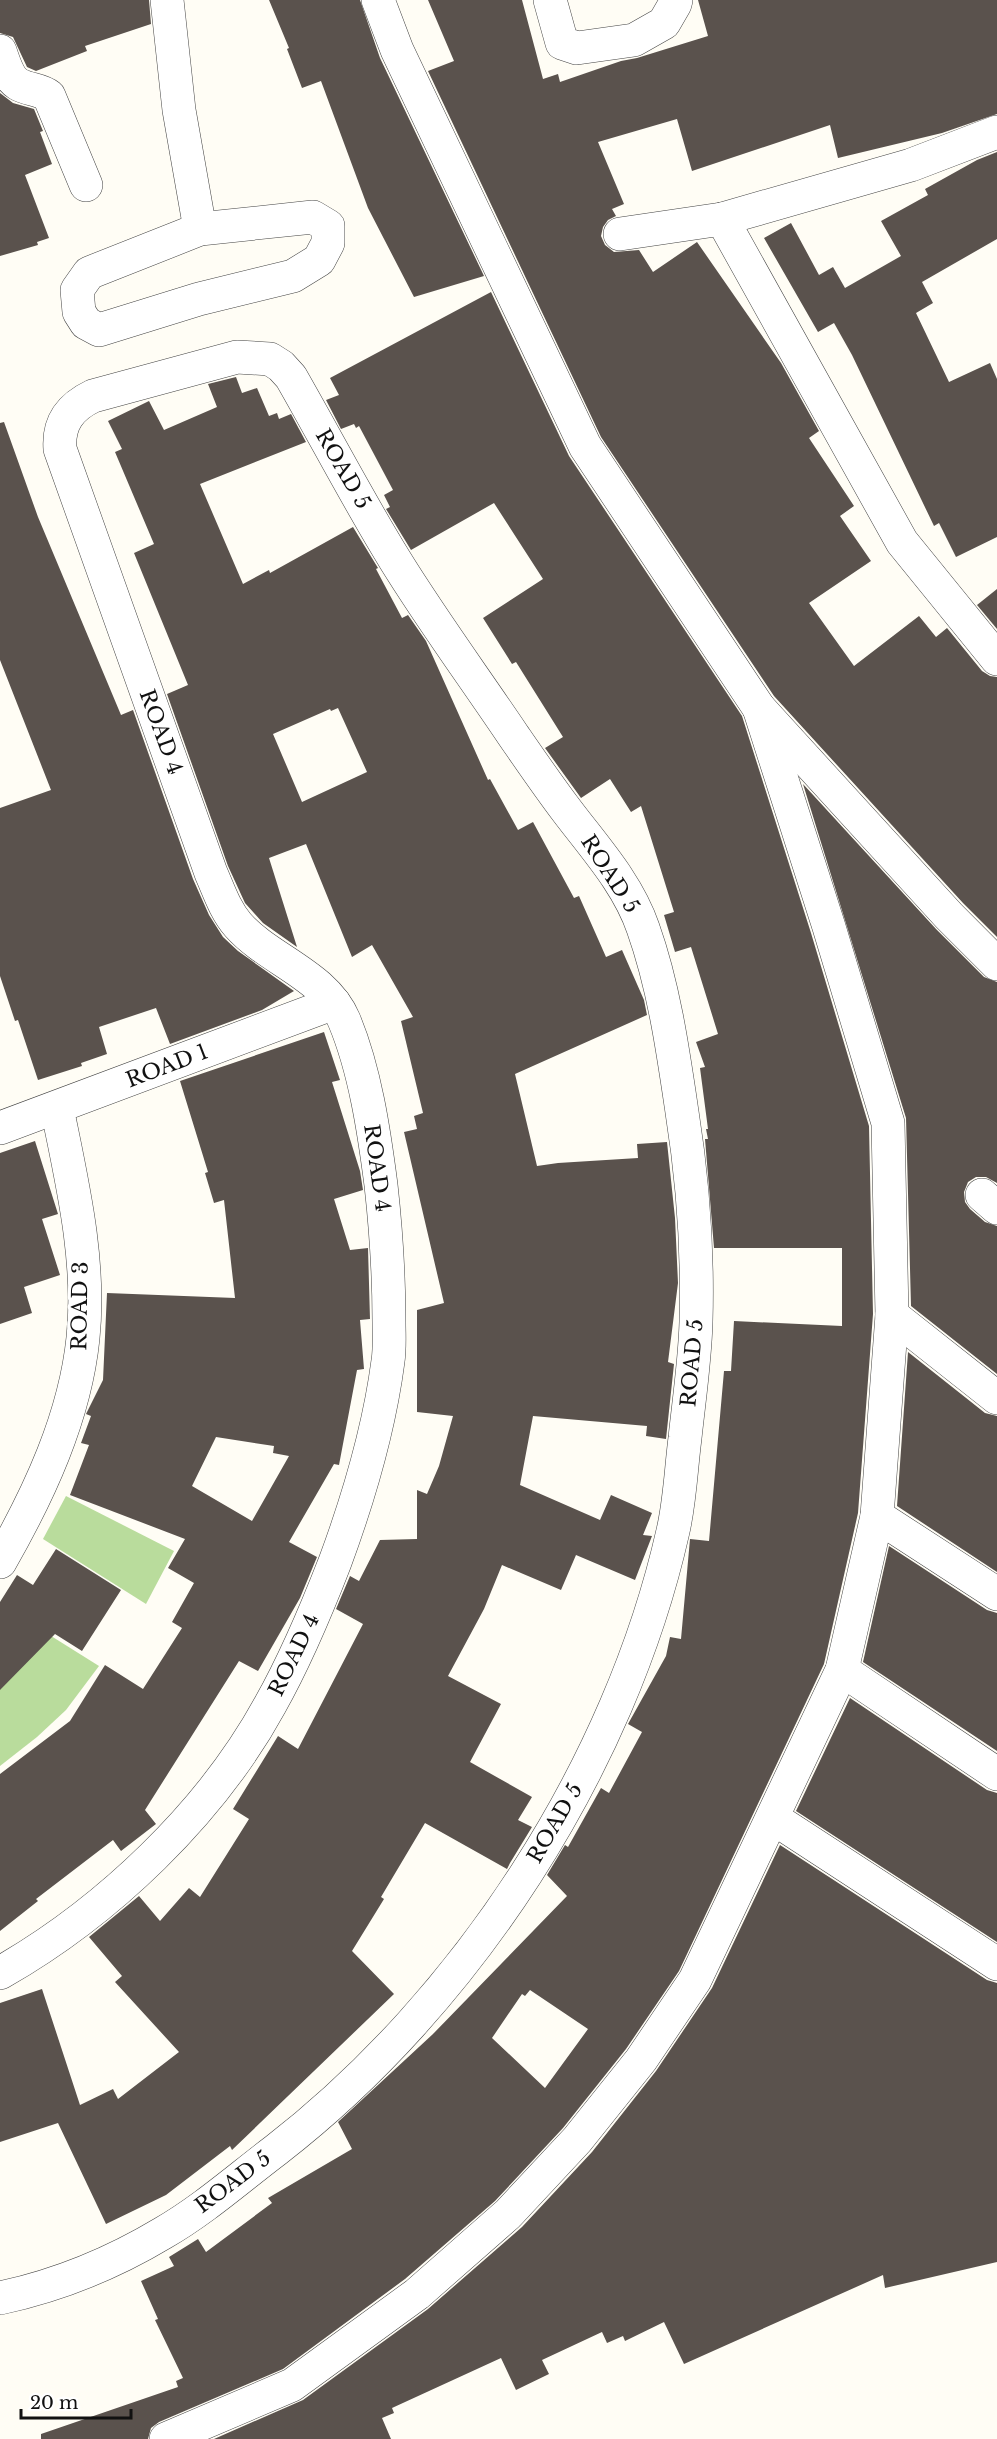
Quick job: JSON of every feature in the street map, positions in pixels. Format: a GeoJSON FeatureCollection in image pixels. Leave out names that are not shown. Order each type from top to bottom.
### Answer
{"type":"FeatureCollection","features":[{"type":"Feature","properties":{"kind":"street"},"geometry":{"type":"LineString","coordinates":[[167,0],[179,110],[200,229]]}},
{"type":"Feature","properties":{"kind":"street"},"geometry":{"type":"LineString","coordinates":[[378,0],[397,50],[585,446],[759,708],[949,916],[997,964]]}},
{"type":"Feature","properties":{"kind":"street"},"geometry":{"type":"LineString","coordinates":[[550,0],[562,43],[577,48],[634,40],[664,23],[676,0]]}},
{"type":"Feature","properties":{"kind":"street"},"geometry":{"type":"LineString","coordinates":[[3,68],[18,84],[43,91],[49,96],[86,185]]}},
{"type":"Feature","properties":{"kind":"street"},"geometry":{"type":"LineString","coordinates":[[620,234],[722,219],[911,165],[997,132]]}},
{"type":"Feature","properties":{"kind":"street"},"geometry":{"type":"LineString","coordinates":[[313,217],[328,226],[328,243],[319,260],[292,276],[199,299],[99,330],[86,323],[79,312],[77,290],[89,273],[200,229],[313,217]]}},
{"type":"Feature","properties":{"kind":"street"},"geometry":{"type":"LineString","coordinates":[[722,219],[902,542],[997,659]]}},
{"type":"Feature","properties":{"kind":"street","name":"ROAD 5"},"geometry":{"type":"LineString","coordinates":[[0,2298],[26,2292],[102,2264],[164,2233],[219,2194],[296,2134],[356,2081],[411,2024],[498,1916],[578,1785],[609,1725],[659,1588],[675,1524],[696,1324],[696,1250],[690,1162],[664,1011],[652,959],[634,906],[600,854],[549,788],[396,561],[291,377],[281,366],[270,359],[237,357],[161,377]]}},
{"type":"Feature","properties":{"kind":"street","name":"ROAD 4"},"geometry":{"type":"LineString","coordinates":[[0,1973],[38,1951],[138,1870],[187,1820],[227,1772],[270,1706],[315,1615],[358,1499],[388,1359],[389,1302],[384,1215],[370,1114],[346,1027],[334,1003],[303,974],[250,937],[227,910],[211,873],[60,449],[59,436],[62,424],[70,411],[80,402],[104,392],[161,377]]}},
{"type":"Feature","properties":{"kind":"street"},"geometry":{"type":"LineString","coordinates":[[166,2439],[292,2385],[417,2294],[508,2214],[577,2140],[641,2060],[689,1989],[842,1670],[877,1516],[892,1315],[888,1124],[829,927],[759,708]]}},
{"type":"Feature","properties":{"kind":"street","name":"ROAD 1"},"geometry":{"type":"LineString","coordinates":[[0,1128],[334,1003]]}},
{"type":"Feature","properties":{"kind":"street","name":"ROAD 3"},"geometry":{"type":"LineString","coordinates":[[0,1562],[29,1512],[56,1445],[74,1390],[83,1337],[84,1291],[80,1233],[57,1108]]}},
{"type":"Feature","properties":{"kind":"street"},"geometry":{"type":"LineString","coordinates":[[892,1315],[997,1398]]}},
{"type":"Feature","properties":{"kind":"street"},"geometry":{"type":"LineString","coordinates":[[877,1516],[997,1594]]}},
{"type":"Feature","properties":{"kind":"street"},"geometry":{"type":"LineString","coordinates":[[842,1670],[997,1774]]}},
{"type":"Feature","properties":{"kind":"street"},"geometry":{"type":"LineString","coordinates":[[773,1818],[997,1964]]}},
{"type":"Feature","properties":{"kind":"green space"},"geometry":{"type":"Polygon","coordinates":[[[66,1496],[174,1551],[146,1604],[43,1539],[66,1496]]]}},
{"type":"Feature","properties":{"kind":"green space"},"geometry":{"type":"Polygon","coordinates":[[[0,1604],[99,1666],[66,1710],[37,1737],[0,1766],[0,1604]]]}},
{"type":"Feature","properties":{"kind":"building"},"geometry":{"type":"Polygon","coordinates":[[[0,0],[149,0],[151,24],[85,46],[87,51],[36,71],[27,67],[13,37],[0,33],[0,0]]]}},
{"type":"Feature","properties":{"kind":"building"},"geometry":{"type":"Polygon","coordinates":[[[269,0],[360,0],[380,58],[484,276],[414,297],[368,208],[321,81],[302,88],[287,49],[289,48],[269,0]]]}},
{"type":"Feature","properties":{"kind":"building"},"geometry":{"type":"Polygon","coordinates":[[[428,0],[522,0],[543,79],[558,74],[560,82],[621,61],[708,36],[698,0],[997,0],[997,114],[942,133],[838,158],[830,125],[692,171],[677,119],[598,142],[624,204],[612,209],[616,216],[608,220],[603,227],[601,236],[605,245],[614,252],[639,250],[653,272],[697,242],[781,363],[819,431],[809,438],[854,506],[840,516],[871,561],[809,603],[854,666],[919,616],[936,637],[947,628],[982,671],[997,677],[997,937],[963,903],[774,696],[601,437],[428,71],[454,61],[428,0]]]}},
{"type":"Feature","properties":{"kind":"building"},"geometry":{"type":"Polygon","coordinates":[[[0,93],[13,103],[34,109],[52,164],[25,175],[49,238],[37,242],[38,245],[0,256],[0,93]]]}},
{"type":"Feature","properties":{"kind":"building"},"geometry":{"type":"Polygon","coordinates":[[[997,152],[997,239],[922,282],[933,303],[916,313],[949,382],[990,363],[997,379],[997,537],[956,557],[939,523],[934,526],[852,355],[834,323],[818,332],[764,238],[791,223],[819,275],[833,267],[845,288],[901,256],[881,221],[928,195],[925,189],[977,160],[997,152]]]}},
{"type":"Feature","properties":{"kind":"building"},"geometry":{"type":"Polygon","coordinates":[[[491,292],[569,456],[742,716],[869,1126],[873,1314],[858,1513],[824,1664],[679,1971],[626,2049],[563,2128],[495,2201],[405,2279],[283,2369],[159,2422],[151,2428],[148,2439],[41,2439],[41,2434],[178,2387],[176,2381],[183,2378],[155,2320],[158,2319],[141,2281],[174,2266],[169,2257],[198,2239],[206,2252],[272,2203],[268,2198],[352,2149],[338,2122],[433,2034],[567,1896],[547,1875],[565,1845],[568,1847],[601,1788],[609,1793],[642,1732],[628,1724],[666,1656],[670,1637],[681,1639],[690,1539],[709,1541],[724,1371],[731,1371],[734,1321],[842,1326],[842,1248],[714,1248],[705,1139],[708,1139],[706,1129],[708,1129],[700,1068],[705,1067],[696,1042],[718,1034],[691,947],[675,952],[664,915],[674,912],[641,806],[631,812],[610,779],[581,798],[545,748],[563,737],[516,662],[512,664],[483,618],[543,579],[494,503],[411,550],[386,509],[390,507],[384,495],[393,490],[359,426],[356,428],[354,424],[341,429],[326,400],[339,395],[330,378],[491,292]],[[530,1990],[525,1996],[522,1994],[492,2038],[545,2088],[588,2029],[530,1990]]]}},
{"type":"Feature","properties":{"kind":"building"},"geometry":{"type":"Polygon","coordinates":[[[236,377],[242,393],[257,388],[269,416],[277,413],[279,419],[291,414],[306,442],[200,484],[243,584],[269,570],[270,573],[353,527],[378,568],[376,569],[402,618],[408,615],[426,641],[488,780],[490,779],[518,830],[533,822],[574,898],[579,896],[606,957],[622,950],[644,1000],[647,1015],[515,1074],[537,1166],[638,1158],[637,1144],[667,1142],[675,1218],[678,1283],[668,1362],[674,1364],[666,1439],[646,1436],[647,1426],[533,1416],[520,1485],[600,1520],[611,1495],[652,1513],[643,1535],[652,1536],[635,1580],[576,1555],[561,1590],[502,1565],[484,1609],[448,1676],[501,1704],[470,1762],[532,1797],[518,1820],[532,1827],[507,1869],[425,1823],[381,1897],[384,1899],[352,1951],[394,1994],[232,2150],[230,2146],[166,2195],[106,2224],[58,2123],[0,2142],[0,2003],[42,1989],[80,2105],[113,2089],[118,2099],[179,2052],[115,1982],[122,1976],[89,1937],[139,1896],[160,1921],[189,1888],[200,1897],[249,1819],[233,1809],[278,1736],[298,1749],[363,1624],[336,1609],[350,1576],[359,1581],[380,1540],[417,1539],[417,1490],[427,1494],[439,1466],[453,1416],[417,1412],[417,1310],[444,1303],[404,1132],[417,1129],[414,1116],[423,1113],[401,1021],[413,1017],[372,945],[352,957],[306,844],[269,858],[297,947],[263,923],[245,903],[228,866],[167,694],[188,685],[134,553],[154,544],[115,452],[122,449],[108,421],[149,401],[164,430],[217,407],[208,384],[236,377]],[[338,708],[331,711],[330,709],[273,734],[302,802],[367,772],[338,708]]]}},
{"type":"Feature","properties":{"kind":"building"},"geometry":{"type":"Polygon","coordinates":[[[4,422],[38,517],[121,715],[133,710],[193,879],[209,915],[223,937],[238,951],[294,991],[262,1010],[170,1044],[156,1008],[99,1027],[107,1054],[81,1063],[82,1066],[38,1080],[18,1020],[15,1021],[0,976],[0,808],[51,790],[0,660],[0,423],[4,422]]]}},
{"type":"Feature","properties":{"kind":"building"},"geometry":{"type":"Polygon","coordinates":[[[997,589],[997,629],[977,605],[997,589]]]}},
{"type":"Feature","properties":{"kind":"building"},"geometry":{"type":"Polygon","coordinates":[[[803,784],[936,929],[984,977],[997,982],[997,1183],[986,1177],[976,1177],[968,1182],[964,1192],[965,1202],[970,1209],[985,1222],[997,1226],[997,1374],[911,1306],[906,1118],[803,784]]]}},
{"type":"Feature","properties":{"kind":"building"},"geometry":{"type":"Polygon","coordinates":[[[324,1032],[340,1080],[332,1082],[360,1171],[363,1190],[334,1199],[350,1250],[368,1248],[370,1319],[360,1320],[364,1369],[357,1370],[339,1465],[334,1464],[289,1542],[317,1557],[300,1598],[258,1671],[239,1661],[145,1810],[156,1824],[121,1851],[113,1840],[36,1899],[38,1901],[0,1931],[0,1774],[70,1721],[105,1665],[143,1689],[182,1628],[172,1622],[194,1583],[168,1568],[185,1539],[70,1495],[89,1445],[81,1443],[91,1416],[86,1414],[103,1380],[107,1293],[235,1298],[224,1200],[214,1203],[205,1173],[208,1172],[180,1081],[324,1032]],[[216,1437],[192,1486],[252,1521],[289,1456],[273,1453],[274,1446],[216,1437]]]}},
{"type":"Feature","properties":{"kind":"building"},"geometry":{"type":"Polygon","coordinates":[[[35,1141],[58,1214],[42,1219],[60,1275],[24,1287],[32,1313],[0,1324],[0,1153],[35,1141]]]}},
{"type":"Feature","properties":{"kind":"building"},"geometry":{"type":"Polygon","coordinates":[[[908,1352],[985,1413],[997,1416],[997,1572],[897,1506],[908,1352]]]}},
{"type":"Feature","properties":{"kind":"building"},"geometry":{"type":"Polygon","coordinates":[[[889,1546],[987,1610],[997,1613],[997,1751],[863,1662],[889,1546]]]}},
{"type":"Feature","properties":{"kind":"building"},"geometry":{"type":"Polygon","coordinates":[[[56,1549],[121,1590],[82,1651],[55,1634],[0,1690],[0,1602],[17,1575],[33,1585],[56,1549]]]}},
{"type":"Feature","properties":{"kind":"building"},"geometry":{"type":"Polygon","coordinates":[[[850,1698],[987,1790],[997,1793],[997,1942],[796,1811],[850,1698]]]}},
{"type":"Feature","properties":{"kind":"building"},"geometry":{"type":"Polygon","coordinates":[[[780,1845],[987,1980],[997,1983],[997,2262],[885,2288],[883,2275],[684,2364],[664,2322],[625,2341],[623,2336],[607,2343],[602,2332],[542,2360],[549,2374],[516,2390],[501,2358],[392,2408],[394,2413],[382,2418],[391,2439],[214,2439],[303,2400],[428,2309],[522,2227],[592,2152],[656,2071],[712,1988],[780,1845]]]}}]}
